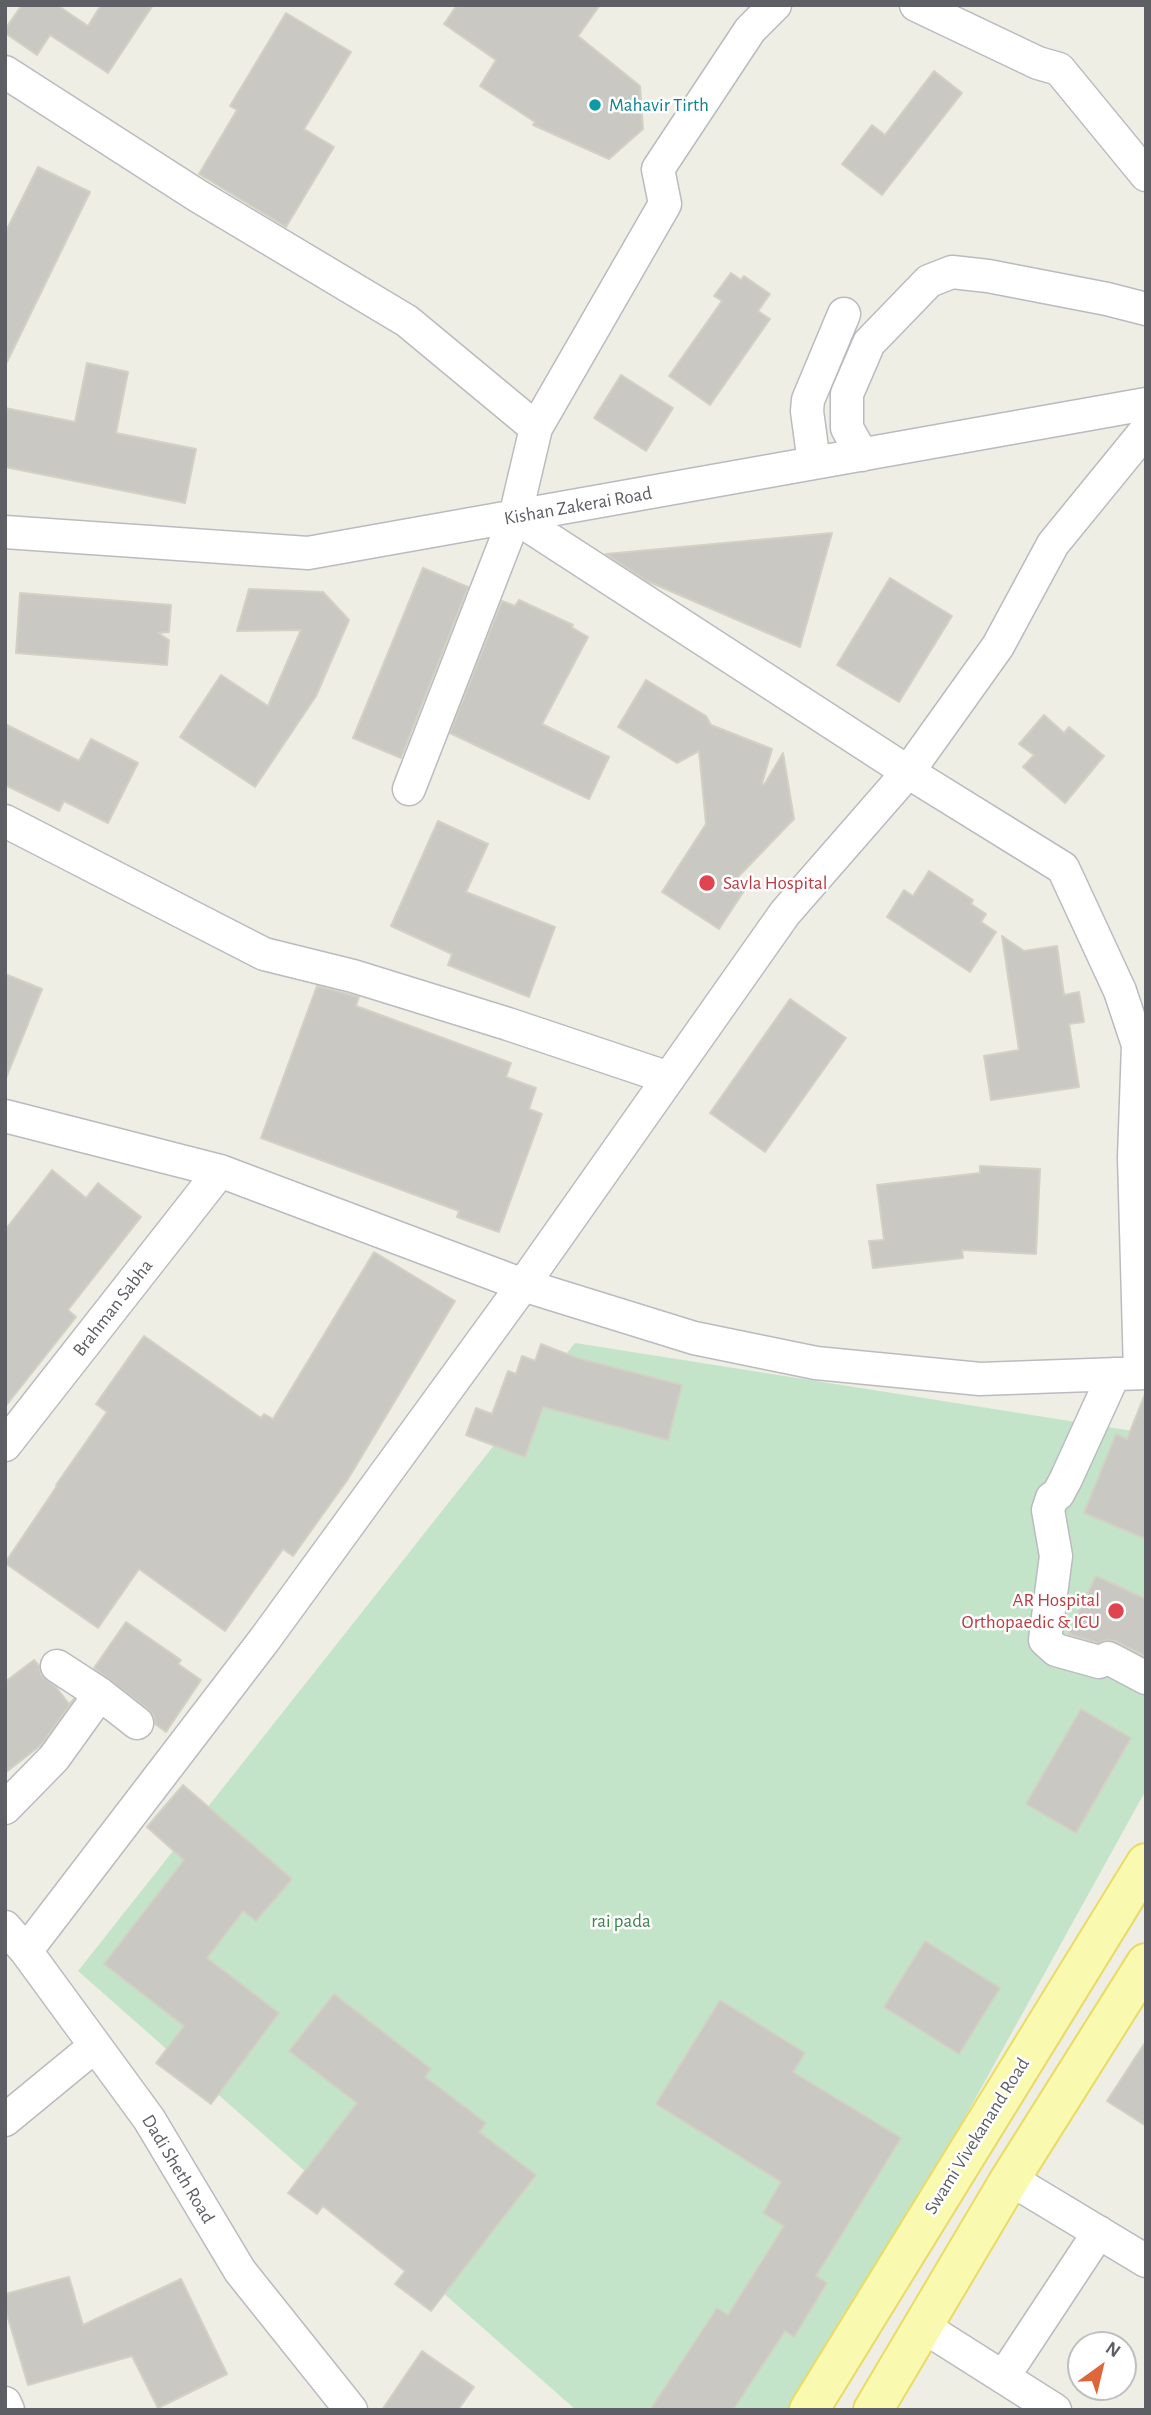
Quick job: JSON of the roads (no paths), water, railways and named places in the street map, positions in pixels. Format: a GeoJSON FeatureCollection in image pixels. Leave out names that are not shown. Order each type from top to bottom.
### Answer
{"type":"FeatureCollection","features":[{"type":"Feature","properties":{"kind":"main road","name":"Swami Vivekanand Road"},"geometry":{"type":"LineString","coordinates":[[809,2410],[1146,1863]]}},
{"type":"Feature","properties":{"kind":"main road"},"geometry":{"type":"LineString","coordinates":[[873,2410],[1010,2179],[1146,1963]]}},
{"type":"Feature","properties":{"kind":"street"},"geometry":{"type":"LineString","coordinates":[[409,789],[515,517],[536,428],[664,204],[658,169],[750,30],[775,5]]}},
{"type":"Feature","properties":{"kind":"street"},"geometry":{"type":"LineString","coordinates":[[916,5],[1038,64],[1059,69],[1146,175]]}},
{"type":"Feature","properties":{"kind":"street"},"geometry":{"type":"LineString","coordinates":[[5,72],[198,196],[407,321],[536,428]]}},
{"type":"Feature","properties":{"kind":"street"},"geometry":{"type":"LineString","coordinates":[[862,455],[847,428],[847,394],[869,343],[929,281],[952,272],[988,276],[1146,309]]}},
{"type":"Feature","properties":{"kind":"street"},"geometry":{"type":"LineString","coordinates":[[814,463],[808,400],[844,314]]}},
{"type":"Feature","properties":{"kind":"street","name":"Kishan Zakerai Road"},"geometry":{"type":"LineString","coordinates":[[5,532],[308,553],[1146,404]]}},
{"type":"Feature","properties":{"kind":"street"},"geometry":{"type":"LineString","coordinates":[[26,1951],[256,1650],[523,1285],[785,913],[908,772],[998,646],[1053,544],[1146,430]]}},
{"type":"Feature","properties":{"kind":"street"},"geometry":{"type":"LineString","coordinates":[[515,517],[908,772],[1063,869],[1120,991],[1138,1045],[1141,1108],[1134,1157],[1133,1373],[1058,1494],[1052,1498],[1048,1510],[1056,1556],[1045,1640],[1055,1650],[1099,1662],[1108,1658],[1146,1678]]}},
{"type":"Feature","properties":{"kind":"street"},"geometry":{"type":"LineString","coordinates":[[5,821],[264,954],[353,976],[669,1078]]}},
{"type":"Feature","properties":{"kind":"street"},"geometry":{"type":"LineString","coordinates":[[5,1116],[220,1171],[523,1285],[694,1338],[816,1363],[980,1379],[1133,1373]]}},
{"type":"Feature","properties":{"kind":"street","name":"Brahman Sabha"},"geometry":{"type":"LineString","coordinates":[[5,1445],[220,1171]]}},
{"type":"Feature","properties":{"kind":"street"},"geometry":{"type":"LineString","coordinates":[[57,1666],[100,1694],[137,1723]]}},
{"type":"Feature","properties":{"kind":"street"},"geometry":{"type":"LineString","coordinates":[[5,1808],[54,1758],[100,1694]]}},
{"type":"Feature","properties":{"kind":"street","name":"Dadi Sheth Road"},"geometry":{"type":"LineString","coordinates":[[5,1927],[26,1951],[149,2119],[240,2271],[351,2410]]}},
{"type":"Feature","properties":{"kind":"street"},"geometry":{"type":"LineString","coordinates":[[5,2120],[95,2046]]}},
{"type":"Feature","properties":{"kind":"street"},"geometry":{"type":"LineString","coordinates":[[1010,2179],[1146,2261]]}},
{"type":"Feature","properties":{"kind":"street"},"geometry":{"type":"LineString","coordinates":[[1004,2376],[1098,2232]]}},
{"type":"Feature","properties":{"kind":"street"},"geometry":{"type":"LineString","coordinates":[[924,2327],[1055,2410]]}},
{"type":"Feature","properties":{"kind":"street"},"geometry":{"type":"LineString","coordinates":[[5,2403],[8,2410]]}},
{"type":"Feature","properties":{"kind":"place","name":"Mahavir Tirth"},"geometry":{"type":"Point","coordinates":[595,105]}},
{"type":"Feature","properties":{"kind":"place","name":"Savla Hospital"},"geometry":{"type":"Point","coordinates":[707,883]}},
{"type":"Feature","properties":{"kind":"place","name":"AR Hospital Orthopaedic & ICU"},"geometry":{"type":"Point","coordinates":[1116,1611]}},
{"type":"Feature","properties":{"kind":"park label","name":"rai pada"},"geometry":{"type":"Point","coordinates":[621,1921]}}]}
